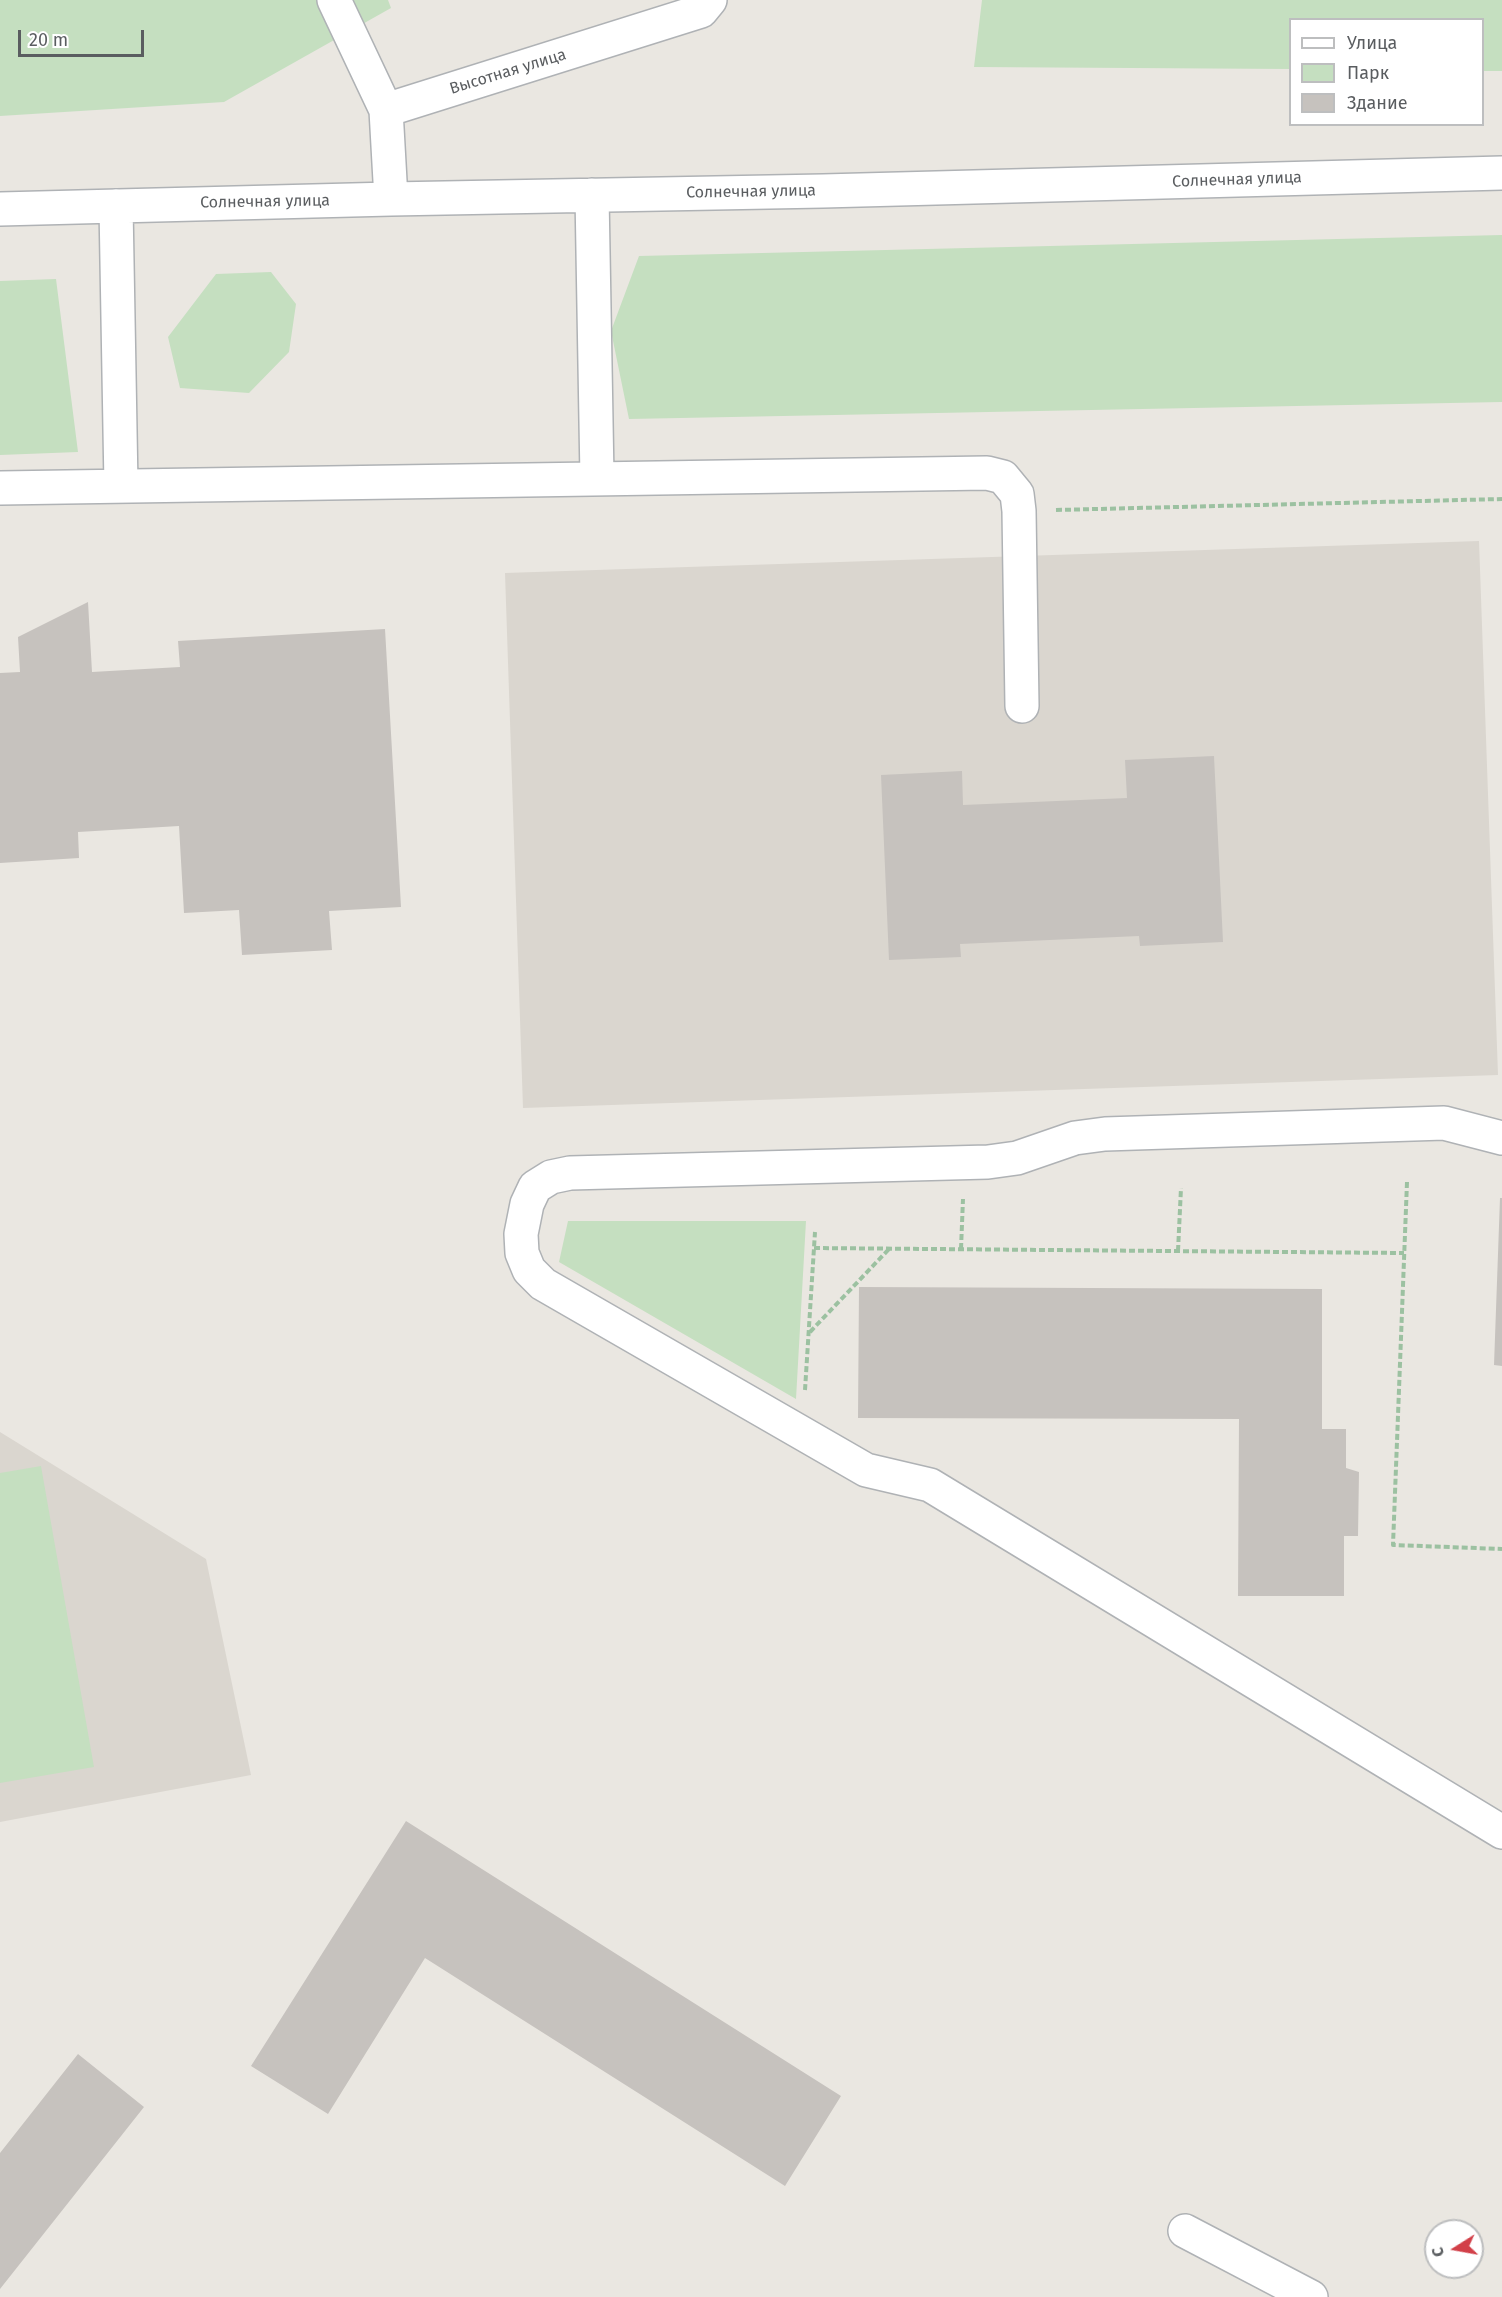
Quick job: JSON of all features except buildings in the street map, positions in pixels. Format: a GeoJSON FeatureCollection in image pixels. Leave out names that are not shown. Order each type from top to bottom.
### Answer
{"type":"FeatureCollection","features":[{"type":"Feature","properties":{"kind":"street"},"geometry":{"type":"LineString","coordinates":[[334,0],[386,110],[391,199]]}},
{"type":"Feature","properties":{"kind":"street","name":"Высотная улица"},"geometry":{"type":"LineString","coordinates":[[386,110],[701,11],[710,0]]}},
{"type":"Feature","properties":{"kind":"street","name":"Солнечная улица"},"geometry":{"type":"LineString","coordinates":[[0,209],[1502,173]]}},
{"type":"Feature","properties":{"kind":"street"},"geometry":{"type":"LineString","coordinates":[[592,195],[597,478]]}},
{"type":"Feature","properties":{"kind":"street"},"geometry":{"type":"LineString","coordinates":[[116,206],[121,486]]}},
{"type":"Feature","properties":{"kind":"street"},"geometry":{"type":"LineString","coordinates":[[0,488],[987,472],[1004,477],[1017,494],[1022,706]]}},
{"type":"Feature","properties":{"kind":"street"},"geometry":{"type":"LineString","coordinates":[[1502,1138],[1444,1123],[1105,1134],[1075,1138],[1017,1158],[988,1162],[570,1173],[551,1177],[535,1187],[527,1204],[521,1234],[522,1253],[529,1270],[543,1284],[866,1470],[930,1485],[1502,1832]]}},
{"type":"Feature","properties":{"kind":"street"},"geometry":{"type":"LineString","coordinates":[[1185,2230],[1311,2297]]}},
{"type":"Feature","properties":{"kind":"path"},"geometry":{"type":"LineString","coordinates":[[1019,511],[1502,499]]}},
{"type":"Feature","properties":{"kind":"path"},"geometry":{"type":"LineString","coordinates":[[1407,1182],[1394,1545],[1502,1549]]}},
{"type":"Feature","properties":{"kind":"path"},"geometry":{"type":"LineString","coordinates":[[1178,1251],[1181,1188]]}},
{"type":"Feature","properties":{"kind":"path"},"geometry":{"type":"LineString","coordinates":[[961,1250],[964,1193]]}},
{"type":"Feature","properties":{"kind":"path"},"geometry":{"type":"LineString","coordinates":[[801,1432],[815,1232]]}},
{"type":"Feature","properties":{"kind":"path"},"geometry":{"type":"LineString","coordinates":[[814,1248],[1404,1253]]}},
{"type":"Feature","properties":{"kind":"path"},"geometry":{"type":"LineString","coordinates":[[809,1332],[890,1249]]}},
{"type":"Feature","properties":{"kind":"shaded area"},"geometry":{"type":"Polygon","coordinates":[[[1479,541],[1498,1075],[523,1108],[505,573],[1479,541]]]}},
{"type":"Feature","properties":{"kind":"shaded area"},"geometry":{"type":"Polygon","coordinates":[[[0,1432],[206,1559],[251,1775],[0,1822],[0,1432]]]}},
{"type":"Feature","properties":{"kind":"green space"},"geometry":{"type":"Polygon","coordinates":[[[0,0],[388,0],[391,8],[224,102],[0,116],[0,0]]]}},
{"type":"Feature","properties":{"kind":"green space"},"geometry":{"type":"Polygon","coordinates":[[[982,0],[1502,0],[1502,71],[1484,71],[1484,18],[1289,18],[1289,69],[974,67],[982,0]]]}},
{"type":"Feature","properties":{"kind":"green space"},"geometry":{"type":"Polygon","coordinates":[[[1502,235],[1502,402],[629,419],[611,331],[639,256],[1502,235]]]}},
{"type":"Feature","properties":{"kind":"green space"},"geometry":{"type":"Polygon","coordinates":[[[271,272],[296,304],[289,352],[249,393],[180,388],[168,337],[216,274],[271,272]]]}},
{"type":"Feature","properties":{"kind":"green space"},"geometry":{"type":"Polygon","coordinates":[[[56,279],[78,452],[0,455],[0,281],[56,279]]]}},
{"type":"Feature","properties":{"kind":"green space"},"geometry":{"type":"Polygon","coordinates":[[[568,1221],[806,1221],[796,1399],[559,1262],[568,1221]]]}},
{"type":"Feature","properties":{"kind":"green space"},"geometry":{"type":"Polygon","coordinates":[[[41,1466],[94,1767],[0,1783],[0,1473],[41,1466]]]}}]}
